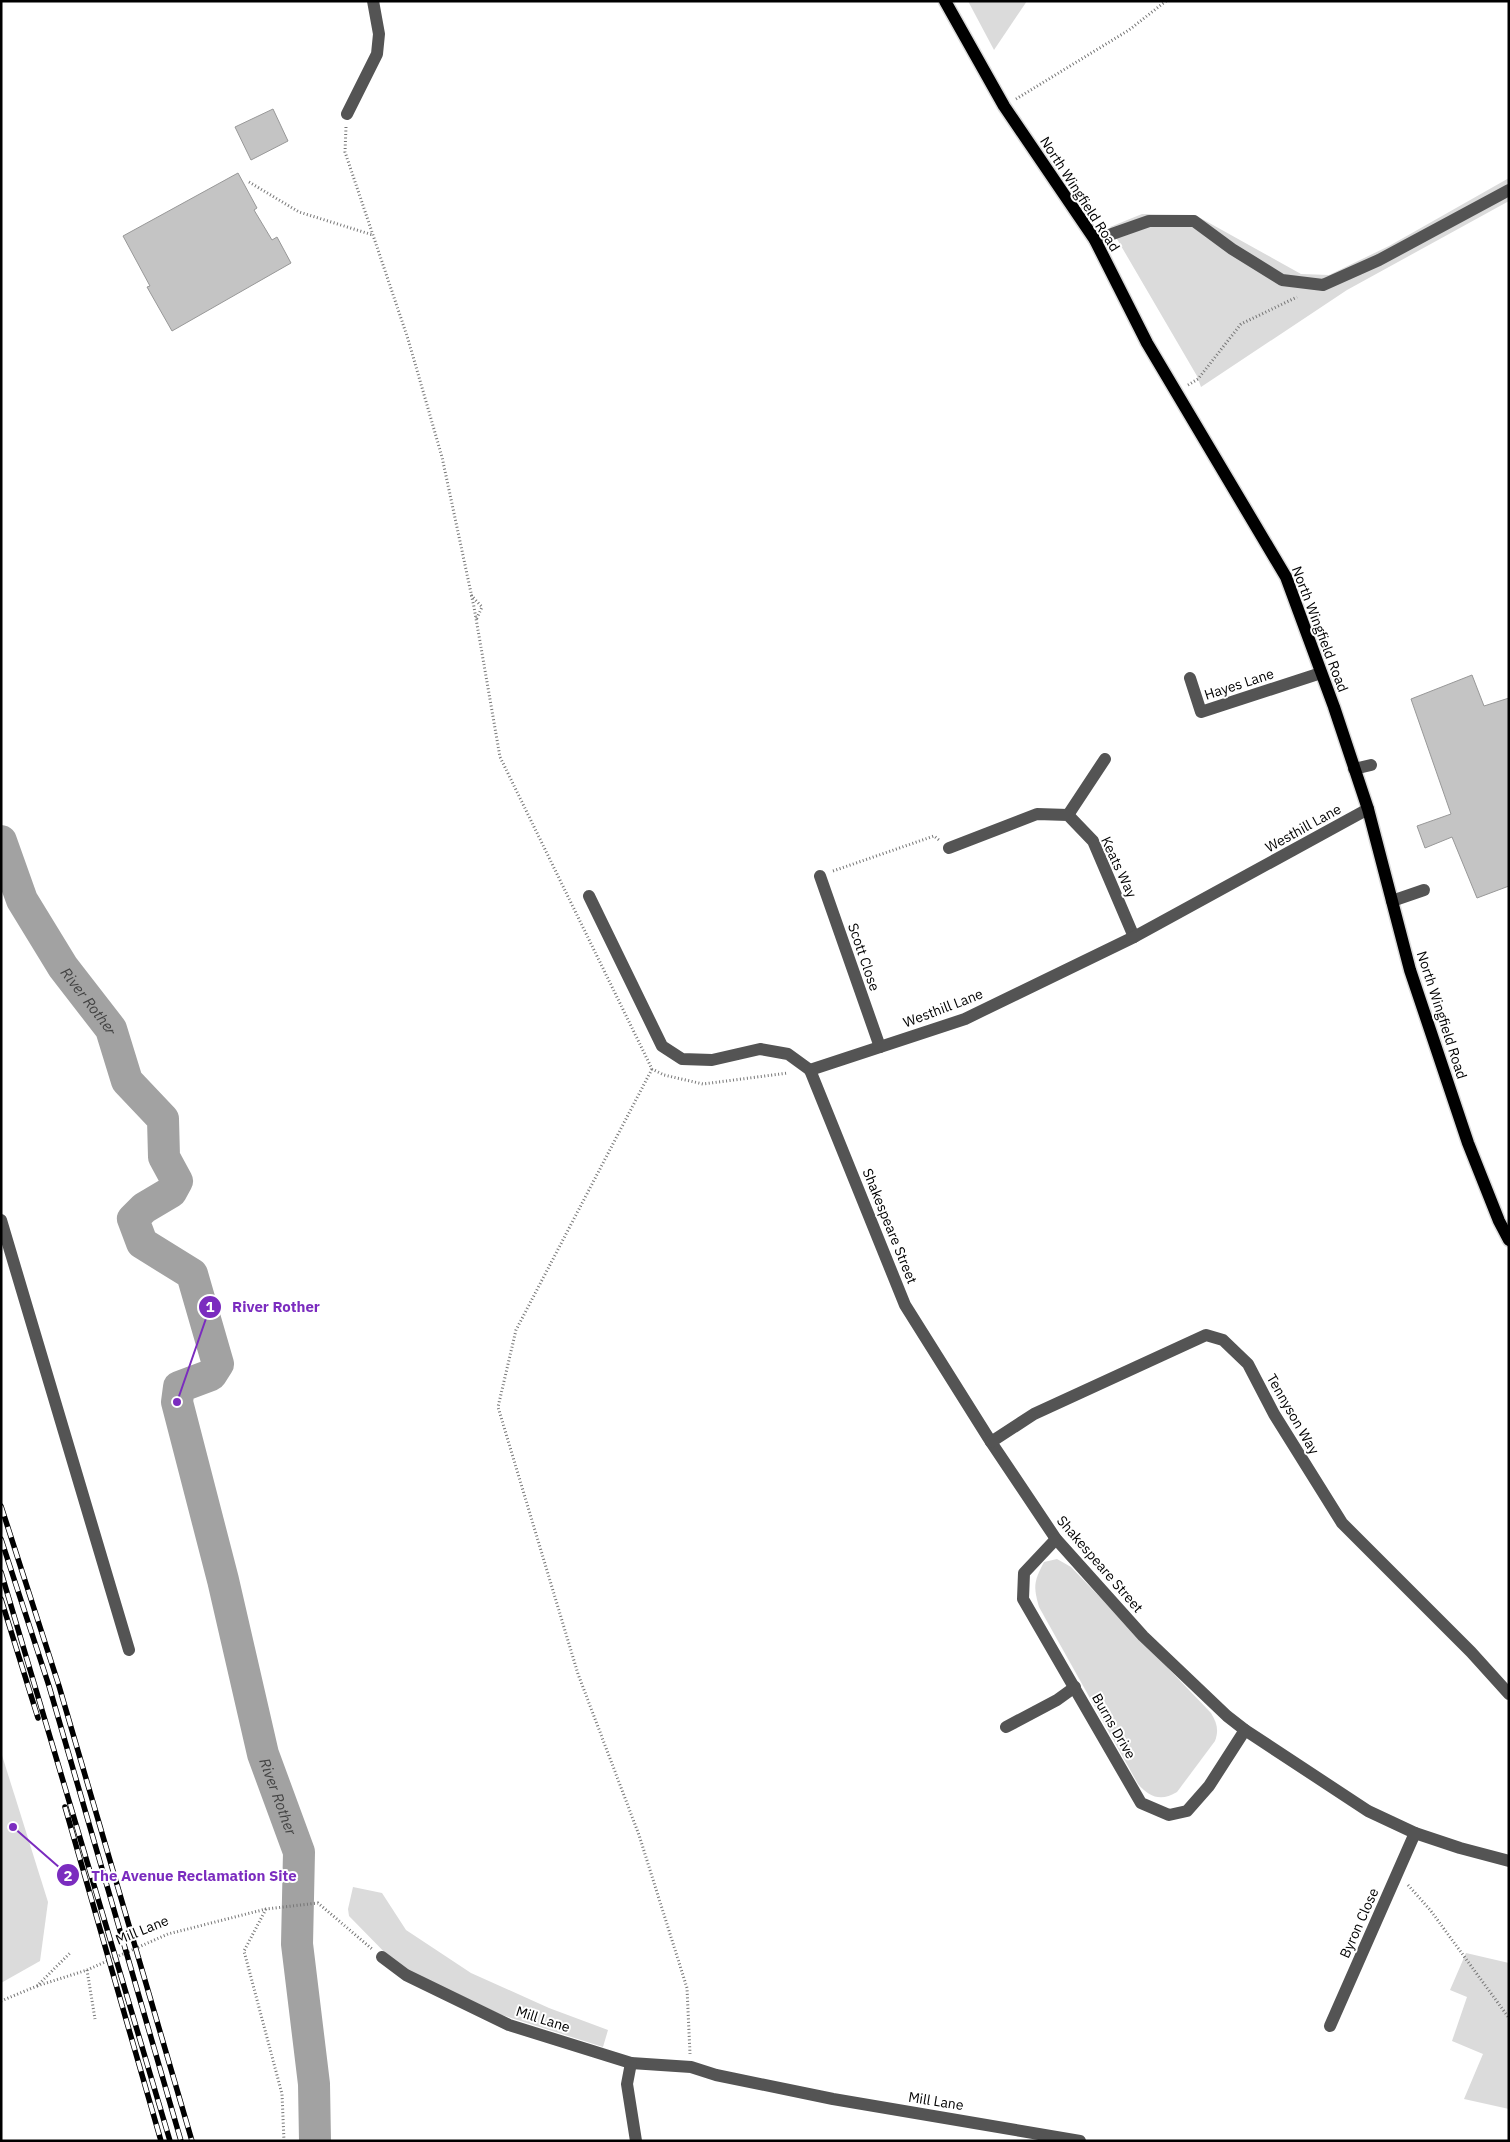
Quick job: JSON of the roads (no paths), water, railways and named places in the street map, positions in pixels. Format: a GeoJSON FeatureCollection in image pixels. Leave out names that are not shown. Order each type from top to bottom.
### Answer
{"type":"FeatureCollection","features":[{"type":"Feature","properties":{"kind":"main road","name":"North Wingfield Road"},"geometry":{"type":"LineString","coordinates":[[945,1],[1004,106],[1095,240],[1147,343],[1286,577],[1368,810],[1410,970],[1468,1142],[1499,1220],[1509,1240]]}},
{"type":"Feature","properties":{"kind":"street"},"geometry":{"type":"LineString","coordinates":[[347,114],[377,54],[379,34],[373,1]]}},
{"type":"Feature","properties":{"kind":"street"},"geometry":{"type":"LineString","coordinates":[[1095,240],[1148,221],[1194,221],[1232,249],[1282,280],[1323,285],[1379,260],[1509,190]]}},
{"type":"Feature","properties":{"kind":"street","name":"Hayes Lane"},"geometry":{"type":"LineString","coordinates":[[1190,678],[1201,712],[1321,673]]}},
{"type":"Feature","properties":{"kind":"street"},"geometry":{"type":"LineString","coordinates":[[948,848],[1037,814],[1068,815],[1105,759]]}},
{"type":"Feature","properties":{"kind":"street"},"geometry":{"type":"LineString","coordinates":[[1354,769],[1371,764]]}},
{"type":"Feature","properties":{"kind":"street","name":"Westhill Lane"},"geometry":{"type":"LineString","coordinates":[[810,1070],[965,1019],[1134,937],[1368,810]]}},
{"type":"Feature","properties":{"kind":"street","name":"Keats Way"},"geometry":{"type":"LineString","coordinates":[[1068,815],[1093,841],[1134,937]]}},
{"type":"Feature","properties":{"kind":"street","name":"Scott Close"},"geometry":{"type":"LineString","coordinates":[[820,876],[880,1047]]}},
{"type":"Feature","properties":{"kind":"street"},"geometry":{"type":"LineString","coordinates":[[1392,901],[1424,890]]}},
{"type":"Feature","properties":{"kind":"street"},"geometry":{"type":"LineString","coordinates":[[589,896],[662,1046],[682,1059],[712,1060],[760,1049],[788,1054],[810,1070]]}},
{"type":"Feature","properties":{"kind":"street","name":"Shakespeare Street"},"geometry":{"type":"LineString","coordinates":[[810,1070],[906,1305],[992,1442],[1056,1539],[1143,1636],[1227,1716],[1245,1730],[1368,1811],[1415,1833],[1460,1848],[1509,1861]]}},
{"type":"Feature","properties":{"kind":"street"},"geometry":{"type":"LineString","coordinates":[[1,1220],[129,1650]]}},
{"type":"Feature","properties":{"kind":"street","name":"Tennyson Way"},"geometry":{"type":"LineString","coordinates":[[992,1442],[1034,1414],[1206,1335],[1223,1340],[1248,1364],[1274,1414],[1342,1523],[1471,1652],[1509,1694]]}},
{"type":"Feature","properties":{"kind":"street","name":"Burns Drive"},"geometry":{"type":"LineString","coordinates":[[1056,1539],[1024,1573],[1023,1599],[1141,1803],[1168,1815],[1187,1811],[1210,1786],[1245,1730]]}},
{"type":"Feature","properties":{"kind":"street"},"geometry":{"type":"LineString","coordinates":[[1006,1727],[1057,1700],[1074,1688]]}},
{"type":"Feature","properties":{"kind":"street","name":"Byron Close"},"geometry":{"type":"LineString","coordinates":[[1330,2026],[1415,1833]]}},
{"type":"Feature","properties":{"kind":"street","name":"Mill Lane"},"geometry":{"type":"LineString","coordinates":[[382,1957],[406,1975],[509,2025],[631,2063],[691,2067],[716,2075],[833,2099],[1080,2141]]}},
{"type":"Feature","properties":{"kind":"street"},"geometry":{"type":"LineString","coordinates":[[631,2063],[628,2084],[636,2141]]}},
{"type":"Feature","properties":{"kind":"waterway","name":"River Rother"},"geometry":{"type":"LineString","coordinates":[[1,841],[22,900],[63,967],[111,1029],[127,1081],[163,1119],[164,1157],[177,1181],[171,1192],[144,1208],[133,1219],[142,1243],[192,1274],[218,1364],[211,1375],[179,1387],[177,1402],[223,1580],[263,1754],[299,1852],[297,1944],[314,2084],[315,2141]]}},
{"type":"Feature","properties":{"kind":"railway"},"geometry":{"type":"LineString","coordinates":[[1,1506],[59,1686],[192,2141]]}},
{"type":"Feature","properties":{"kind":"railway"},"geometry":{"type":"LineString","coordinates":[[1,1539],[49,1686],[181,2141]]}},
{"type":"Feature","properties":{"kind":"railway"},"geometry":{"type":"LineString","coordinates":[[1,1572],[170,2141]]}},
{"type":"Feature","properties":{"kind":"railway"},"geometry":{"type":"LineString","coordinates":[[1,1599],[38,1718]]}},
{"type":"Feature","properties":{"kind":"railway"},"geometry":{"type":"LineString","coordinates":[[65,1807],[161,2141]]}},
{"type":"Feature","properties":{"kind":"place","name":"River Rother"},"geometry":{"type":"Point","coordinates":[177,1402]}},
{"type":"Feature","properties":{"kind":"place","name":"The Avenue Reclamation Site"},"geometry":{"type":"Point","coordinates":[13,1827]}}]}
